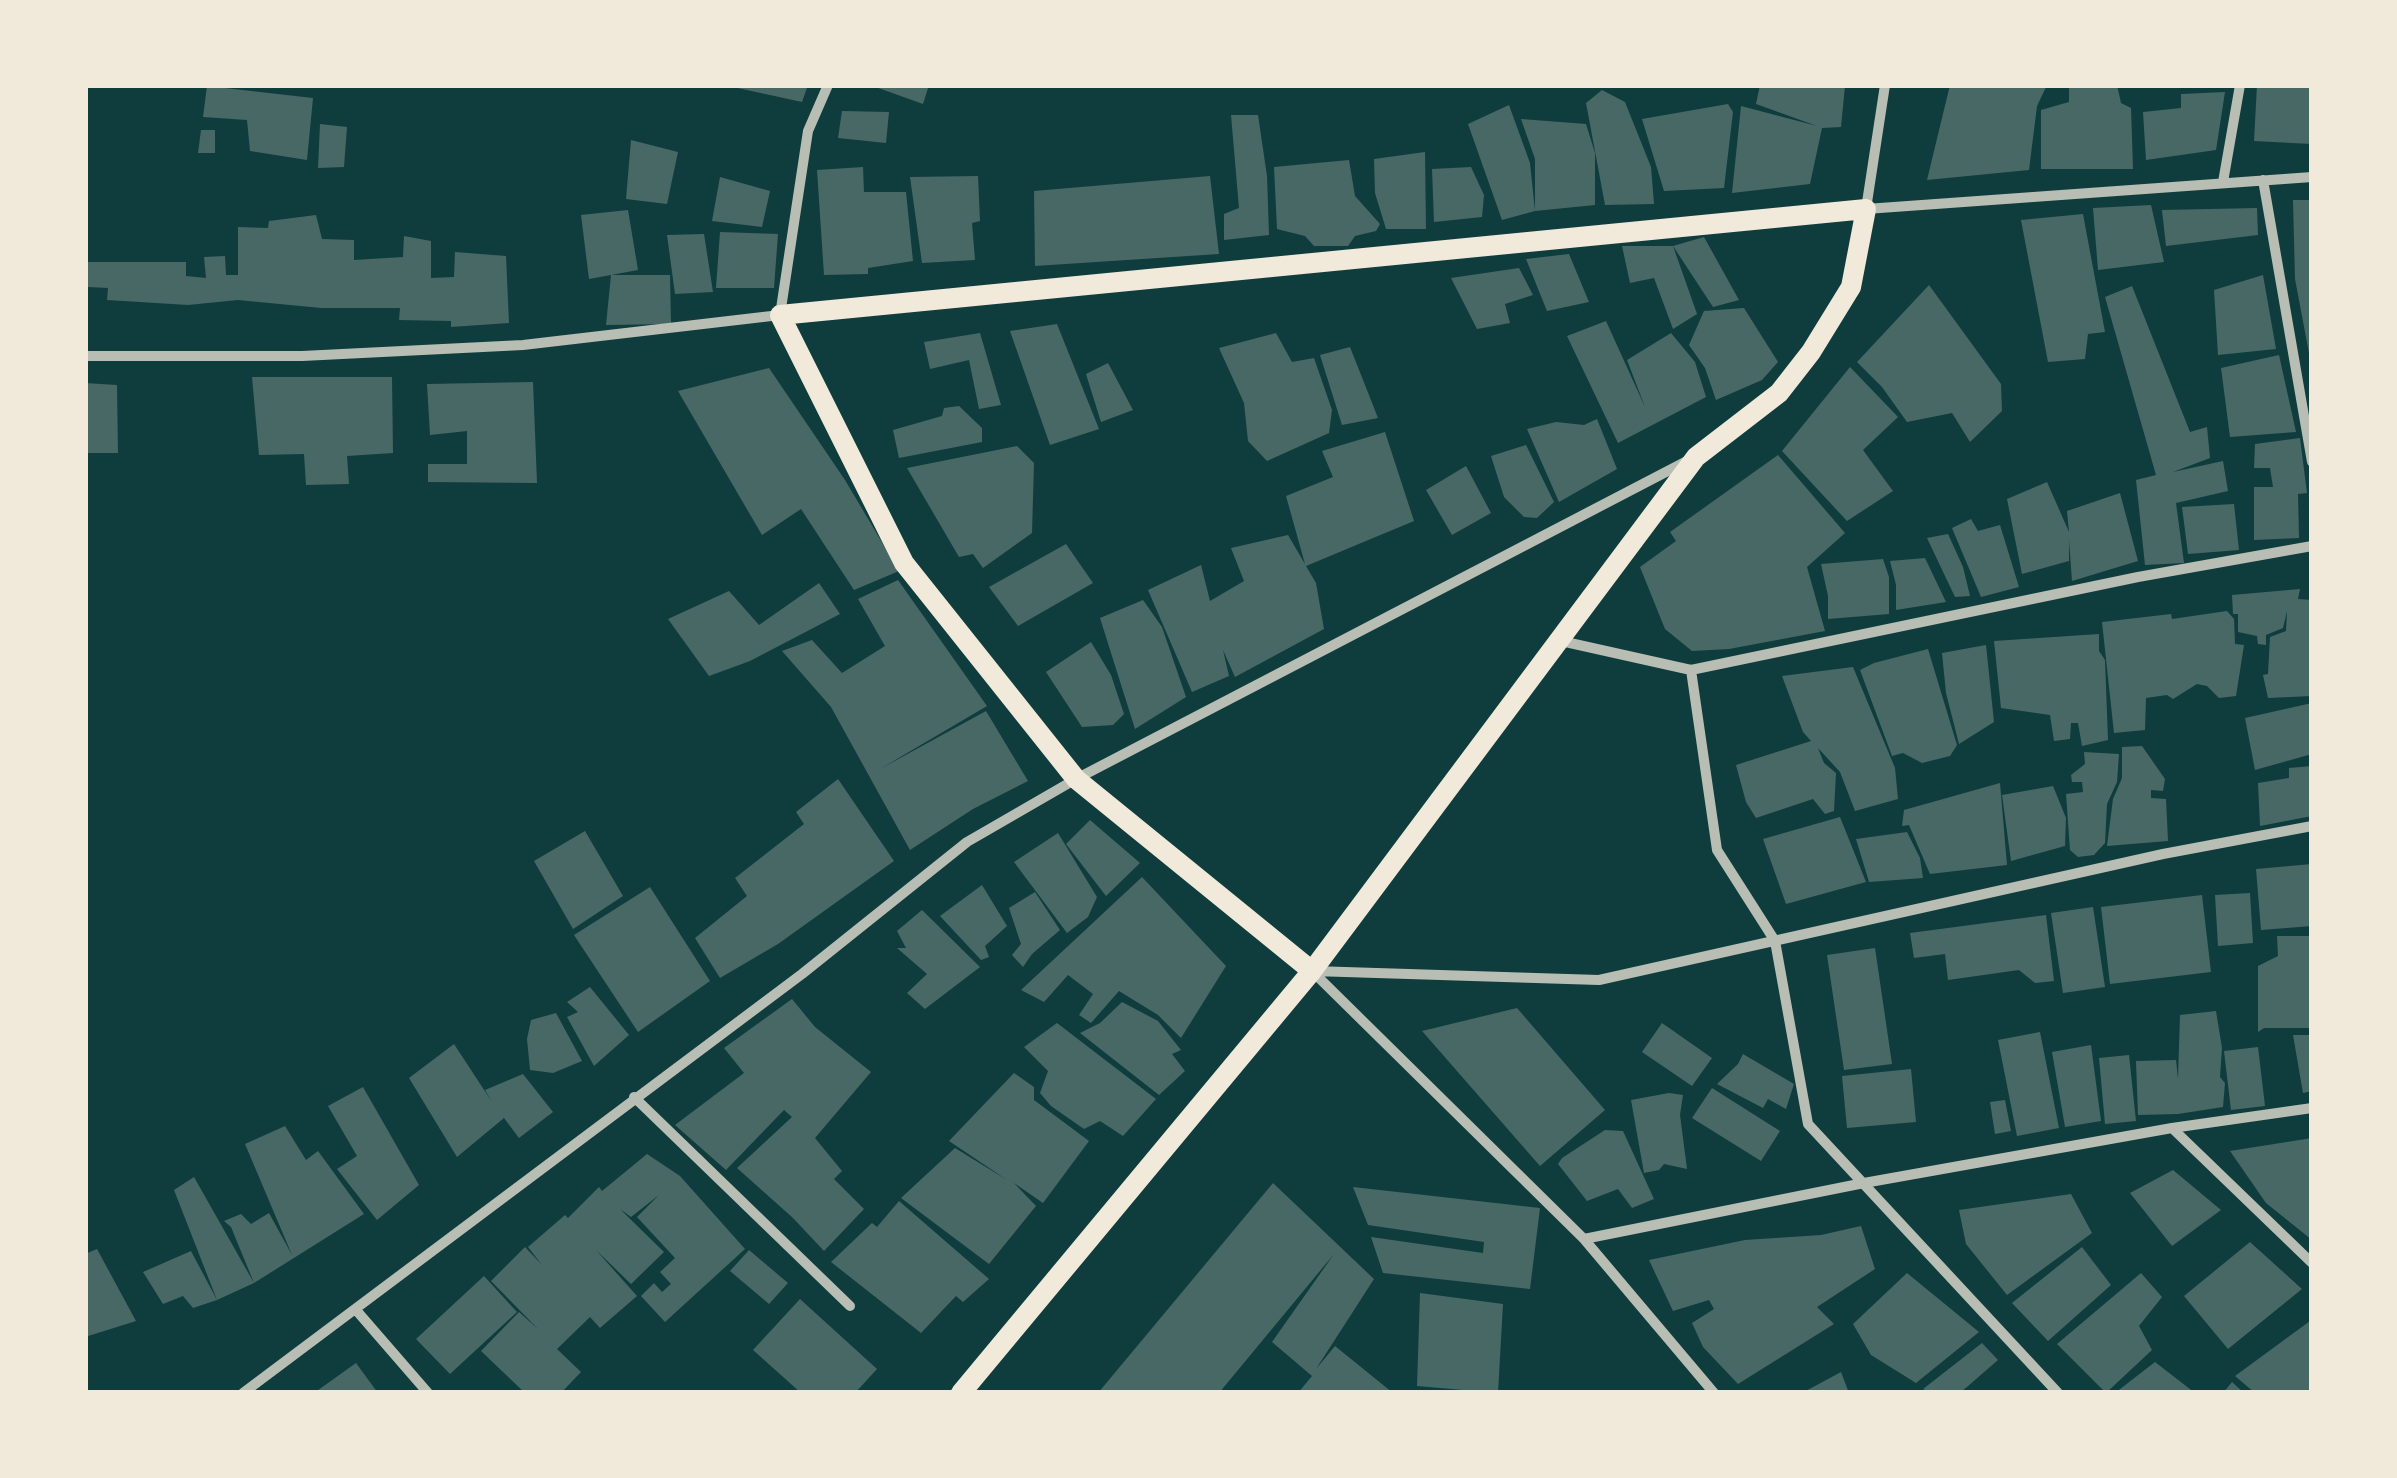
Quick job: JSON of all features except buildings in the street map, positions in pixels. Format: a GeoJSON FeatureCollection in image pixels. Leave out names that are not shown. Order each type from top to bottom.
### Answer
{"type":"FeatureCollection","features":[{"type":"Feature","properties":{"kind":"main road"},"geometry":{"type":"LineString","coordinates":[[961,1393],[1312,971],[1696,456],[1779,393],[1811,352],[1852,287],[1866,209],[780,315],[904,562],[1076,779],[1312,971]]}},
{"type":"Feature","properties":{"kind":"street"},"geometry":{"type":"LineString","coordinates":[[85,356],[302,356],[523,344],[780,315],[808,131],[828,85]]}},
{"type":"Feature","properties":{"kind":"street"},"geometry":{"type":"LineString","coordinates":[[1885,85],[1866,209],[2312,177]]}},
{"type":"Feature","properties":{"kind":"street"},"geometry":{"type":"LineString","coordinates":[[2222,182],[2240,85]]}},
{"type":"Feature","properties":{"kind":"street"},"geometry":{"type":"LineString","coordinates":[[2263,180],[2312,462]]}},
{"type":"Feature","properties":{"kind":"street"},"geometry":{"type":"LineString","coordinates":[[243,1393],[802,974],[967,842],[1076,779],[1696,456]]}},
{"type":"Feature","properties":{"kind":"street"},"geometry":{"type":"LineString","coordinates":[[1560,641],[1692,670],[2138,577],[2312,546]]}},
{"type":"Feature","properties":{"kind":"street"},"geometry":{"type":"LineString","coordinates":[[1692,670],[1718,850],[1775,941],[1808,1124],[2058,1393]]}},
{"type":"Feature","properties":{"kind":"street"},"geometry":{"type":"LineString","coordinates":[[1312,971],[1600,980],[2163,854],[2312,826]]}},
{"type":"Feature","properties":{"kind":"street"},"geometry":{"type":"LineString","coordinates":[[1312,971],[1584,1239],[1714,1393]]}},
{"type":"Feature","properties":{"kind":"street"},"geometry":{"type":"LineString","coordinates":[[634,1097],[850,1306]]}},
{"type":"Feature","properties":{"kind":"street"},"geometry":{"type":"LineString","coordinates":[[1584,1239],[1864,1183],[2172,1128],[2312,1108]]}},
{"type":"Feature","properties":{"kind":"street"},"geometry":{"type":"LineString","coordinates":[[2172,1128],[2312,1262]]}},
{"type":"Feature","properties":{"kind":"street"},"geometry":{"type":"LineString","coordinates":[[356,1310],[428,1393]]}}]}
